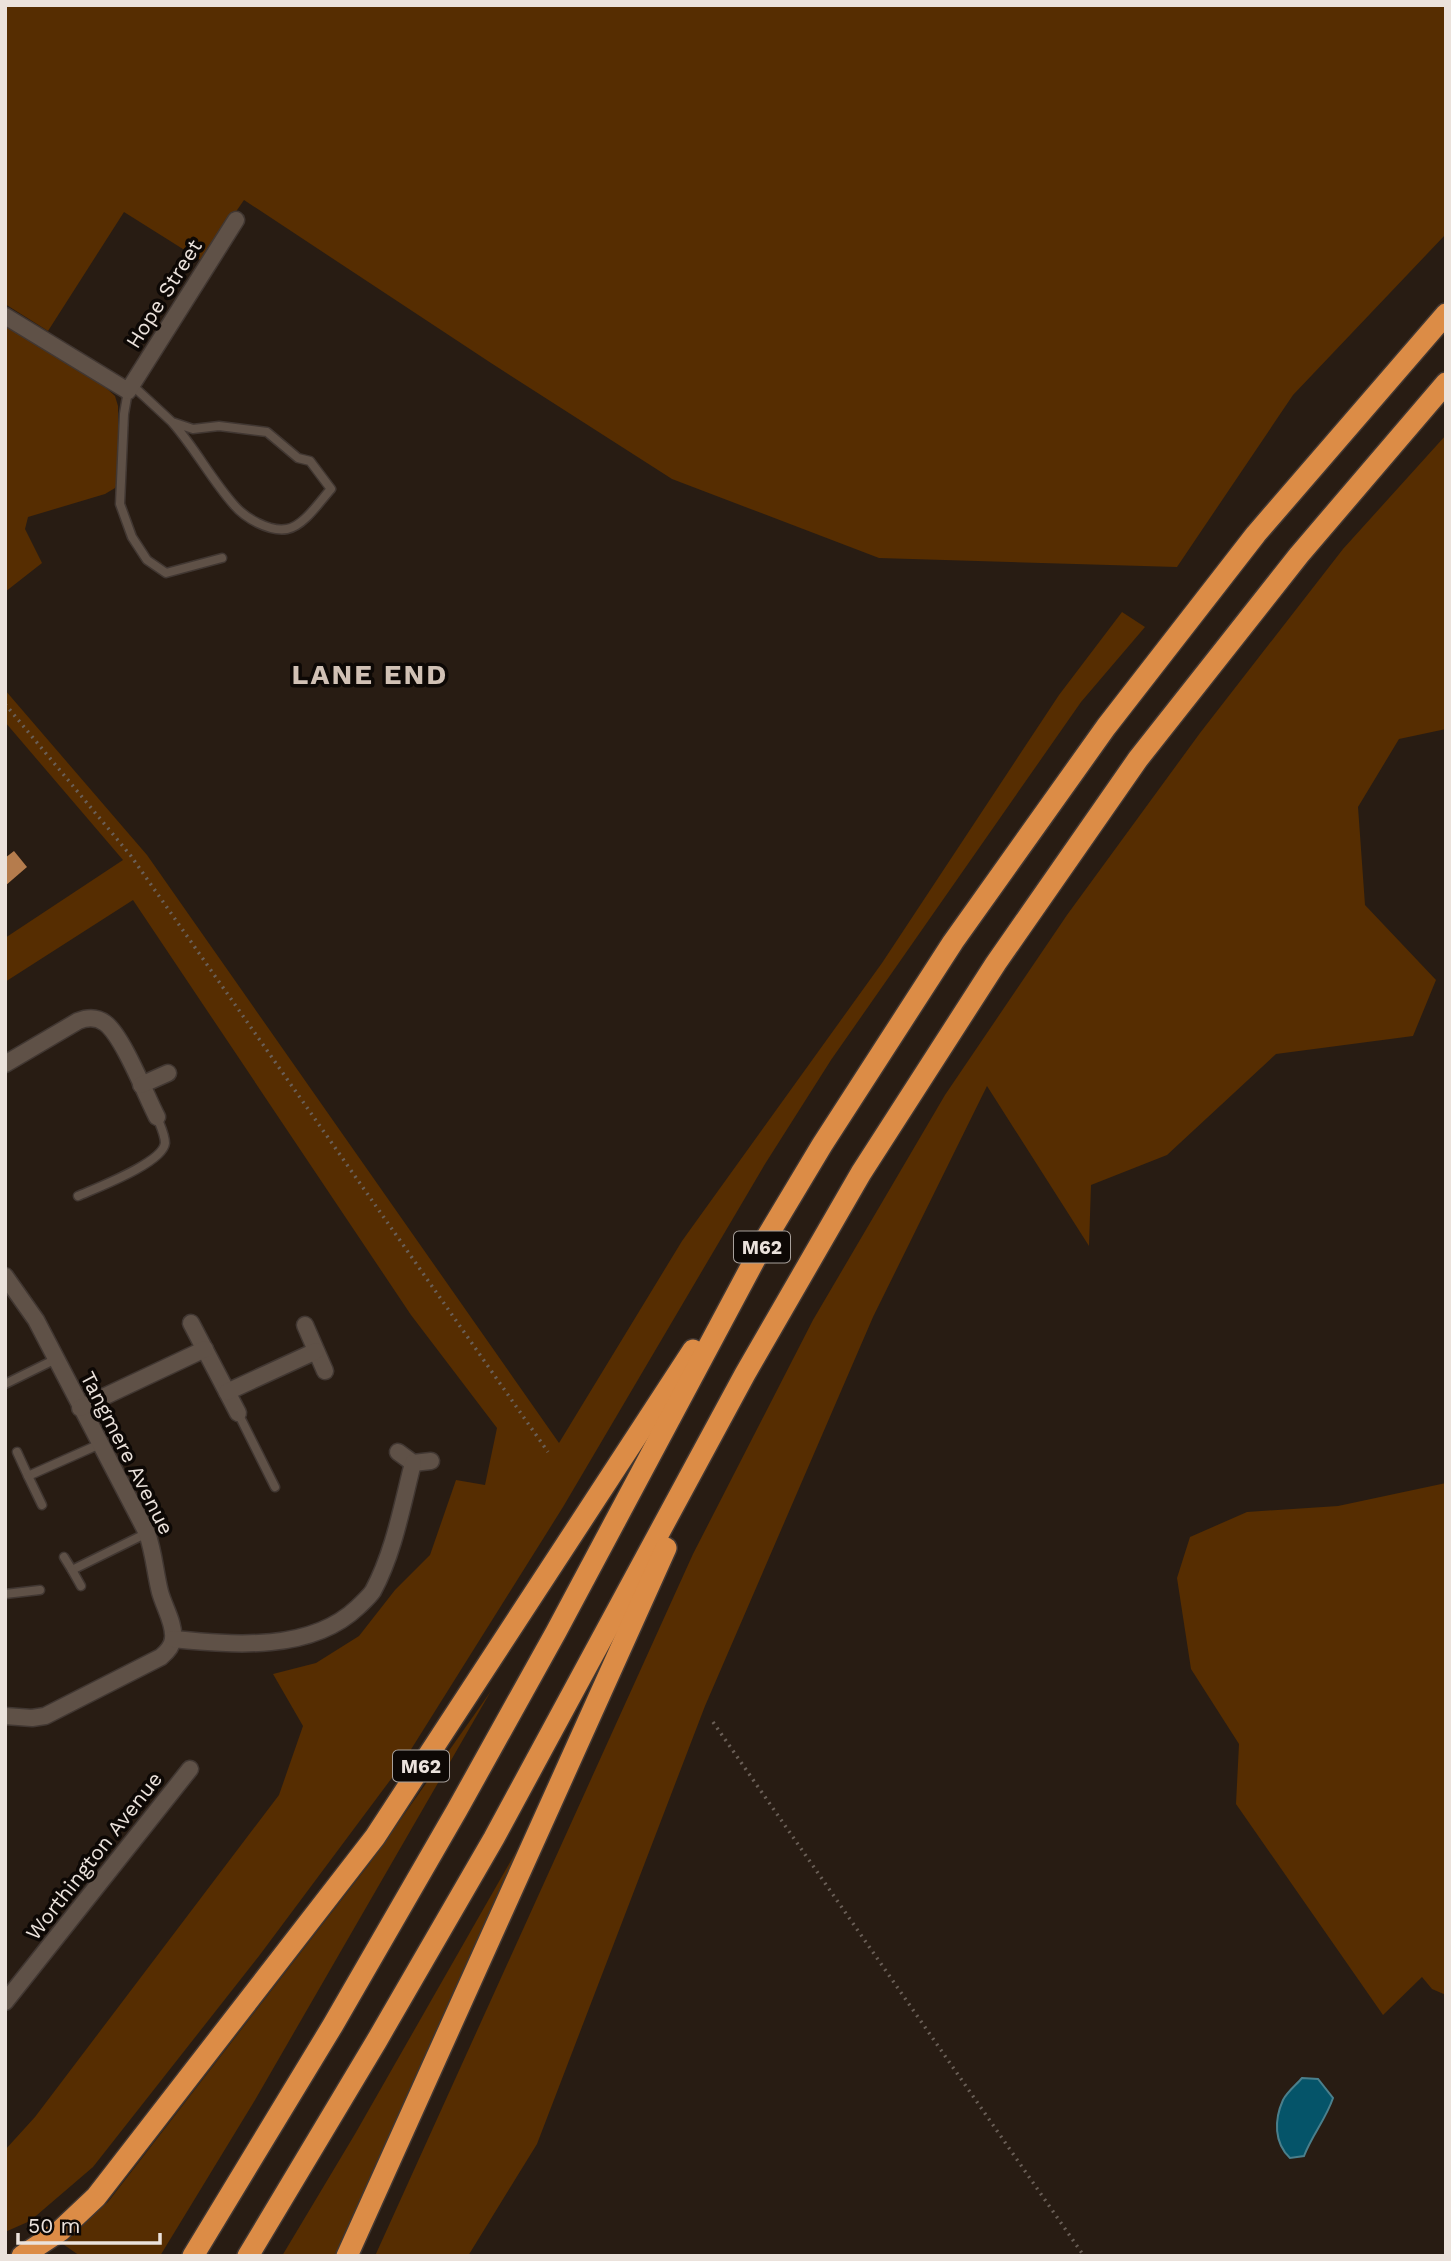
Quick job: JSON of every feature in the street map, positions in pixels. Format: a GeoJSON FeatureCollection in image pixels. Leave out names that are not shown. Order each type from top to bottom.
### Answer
{"type":"FeatureCollection","features":[{"type":"Feature","properties":{"kind":"highway","name":"M62"},"geometry":{"type":"LineString","coordinates":[[22,2256],[60,2231],[96,2197],[374,1837],[768,1235],[822,1145],[953,942],[1106,727],[1256,534],[1446,314]]}},
{"type":"Feature","properties":{"kind":"highway","name":"M62"},"geometry":{"type":"LineString","coordinates":[[248,2256],[494,1838],[745,1374],[861,1173],[996,963],[1138,760],[1299,555],[1446,383]]}},
{"type":"Feature","properties":{"kind":"highway","name":"M62"},"geometry":{"type":"LineString","coordinates":[[193,2256],[333,2025],[457,1810],[556,1632],[768,1235]]}},
{"type":"Feature","properties":{"kind":"highway","name":"M62"},"geometry":{"type":"LineString","coordinates":[[347,2256],[745,1374]]}},
{"type":"Feature","properties":{"kind":"street","name":"Hope Street"},"geometry":{"type":"LineString","coordinates":[[130,388],[236,220]]}},
{"type":"Feature","properties":{"kind":"street"},"geometry":{"type":"LineString","coordinates":[[5,316],[130,388]]}},
{"type":"Feature","properties":{"kind":"street"},"geometry":{"type":"LineString","coordinates":[[5,1064],[78,1021],[91,1018],[104,1022],[113,1031],[157,1117]]}},
{"type":"Feature","properties":{"kind":"street"},"geometry":{"type":"LineString","coordinates":[[141,1085],[168,1073]]}},
{"type":"Feature","properties":{"kind":"street","name":"Tangmere Avenue"},"geometry":{"type":"LineString","coordinates":[[5,1276],[36,1320],[147,1533],[154,1555],[160,1594],[172,1625],[173,1639]]}},
{"type":"Feature","properties":{"kind":"street"},"geometry":{"type":"LineString","coordinates":[[191,1323],[238,1413]]}},
{"type":"Feature","properties":{"kind":"street"},"geometry":{"type":"LineString","coordinates":[[305,1325],[325,1371]]}},
{"type":"Feature","properties":{"kind":"street"},"geometry":{"type":"LineString","coordinates":[[80,1408],[205,1349]]}},
{"type":"Feature","properties":{"kind":"street"},"geometry":{"type":"LineString","coordinates":[[228,1392],[316,1351]]}},
{"type":"Feature","properties":{"kind":"street"},"geometry":{"type":"LineString","coordinates":[[398,1452],[413,1463],[431,1461]]}},
{"type":"Feature","properties":{"kind":"street"},"geometry":{"type":"LineString","coordinates":[[5,1716],[32,1718],[55,1712],[161,1657],[167,1652],[173,1639],[237,1642],[296,1639],[326,1630],[350,1614],[371,1594],[390,1552],[413,1463]]}},
{"type":"Feature","properties":{"kind":"street","name":"Worthington Avenue"},"geometry":{"type":"LineString","coordinates":[[5,2002],[190,1769]]}},
{"type":"Feature","properties":{"kind":"lane"},"geometry":{"type":"LineString","coordinates":[[172,422],[193,429],[219,426],[267,432],[298,458],[310,461],[331,489],[300,522],[288,529],[269,527],[251,519],[235,507],[172,422],[130,388],[124,414],[120,504],[132,537],[147,560],[166,573],[222,558]]}},
{"type":"Feature","properties":{"kind":"lane"},"geometry":{"type":"LineString","coordinates":[[78,1196],[140,1167],[161,1153],[165,1143],[157,1117]]}},
{"type":"Feature","properties":{"kind":"lane"},"geometry":{"type":"LineString","coordinates":[[5,1384],[56,1359]]}},
{"type":"Feature","properties":{"kind":"lane"},"geometry":{"type":"LineString","coordinates":[[238,1413],[275,1487]]}},
{"type":"Feature","properties":{"kind":"lane"},"geometry":{"type":"LineString","coordinates":[[28,1476],[100,1444]]}},
{"type":"Feature","properties":{"kind":"lane"},"geometry":{"type":"LineString","coordinates":[[17,1452],[42,1505]]}},
{"type":"Feature","properties":{"kind":"lane"},"geometry":{"type":"LineString","coordinates":[[72,1570],[147,1533]]}},
{"type":"Feature","properties":{"kind":"lane"},"geometry":{"type":"LineString","coordinates":[[64,1557],[81,1586]]}},
{"type":"Feature","properties":{"kind":"lane"},"geometry":{"type":"LineString","coordinates":[[5,1594],[40,1590]]}},
{"type":"Feature","properties":{"kind":"path"},"geometry":{"type":"LineString","coordinates":[[5,704],[131,856],[548,1452]]}},
{"type":"Feature","properties":{"kind":"path"},"geometry":{"type":"LineString","coordinates":[[713,1722],[1084,2256]]}},
{"type":"Feature","properties":{"kind":"shaded area"},"geometry":{"type":"Polygon","coordinates":[[[5,5],[1446,5],[1446,234],[1293,395],[1177,567],[879,558],[672,479],[244,200],[202,261],[124,212],[48,331],[5,304],[5,5]]]}},
{"type":"Feature","properties":{"kind":"shaded area"},"geometry":{"type":"Polygon","coordinates":[[[5,322],[104,386],[115,396],[118,406],[118,482],[115,488],[105,494],[28,517],[25,529],[42,563],[5,592],[5,322]]]}},
{"type":"Feature","properties":{"kind":"shaded area"},"geometry":{"type":"Polygon","coordinates":[[[1446,435],[1446,729],[1399,739],[1358,807],[1365,905],[1436,980],[1413,1036],[1276,1054],[1167,1155],[1091,1185],[1089,1246],[987,1086],[873,1317],[705,1706],[537,2144],[468,2256],[375,2256],[693,1554],[813,1320],[945,1095],[1067,915],[1200,733],[1343,549],[1446,435]]]}},
{"type":"Feature","properties":{"kind":"shaded area"},"geometry":{"type":"Polygon","coordinates":[[[1122,612],[1145,627],[1081,702],[831,1060],[765,1164],[563,1507],[400,1767],[259,1956],[93,2167],[30,2221],[5,2232],[5,2150],[35,2117],[279,1795],[303,1726],[273,1674],[316,1663],[359,1636],[395,1590],[430,1555],[456,1480],[485,1485],[497,1428],[411,1315],[133,900],[5,982],[5,938],[123,860],[5,722],[5,690],[147,855],[559,1443],[682,1241],[882,963],[1059,695],[1122,612]]]}},
{"type":"Feature","properties":{"kind":"shaded area"},"geometry":{"type":"Polygon","coordinates":[[[1446,1483],[1446,1995],[1432,1989],[1422,1977],[1383,2015],[1236,1804],[1239,1744],[1191,1669],[1177,1578],[1190,1537],[1247,1512],[1338,1506],[1446,1483]]]}},
{"type":"Feature","properties":{"kind":"shaded area"},"geometry":{"type":"Polygon","coordinates":[[[491,1691],[255,2100],[160,2256],[80,2256],[60,2242],[108,2202],[370,1863],[491,1691]]]}},
{"type":"Feature","properties":{"kind":"shaded area"},"geometry":{"type":"Polygon","coordinates":[[[521,1843],[523,1846],[338,2256],[282,2256],[355,2134],[521,1843]]]}},
{"type":"Feature","properties":{"kind":"water"},"geometry":{"type":"Polygon","coordinates":[[[1302,2078],[1318,2079],[1333,2098],[1304,2156],[1290,2158],[1278,2138],[1278,2115],[1285,2097],[1302,2078]]]}},
{"type":"Feature","properties":{"kind":"building"},"geometry":{"type":"Polygon","coordinates":[[[14,851],[27,867],[5,886],[5,858],[14,851]]]}},
{"type":"Feature","properties":{"kind":"district","name":"LANE END"},"geometry":{"type":"Point","coordinates":[370,674]}}]}
